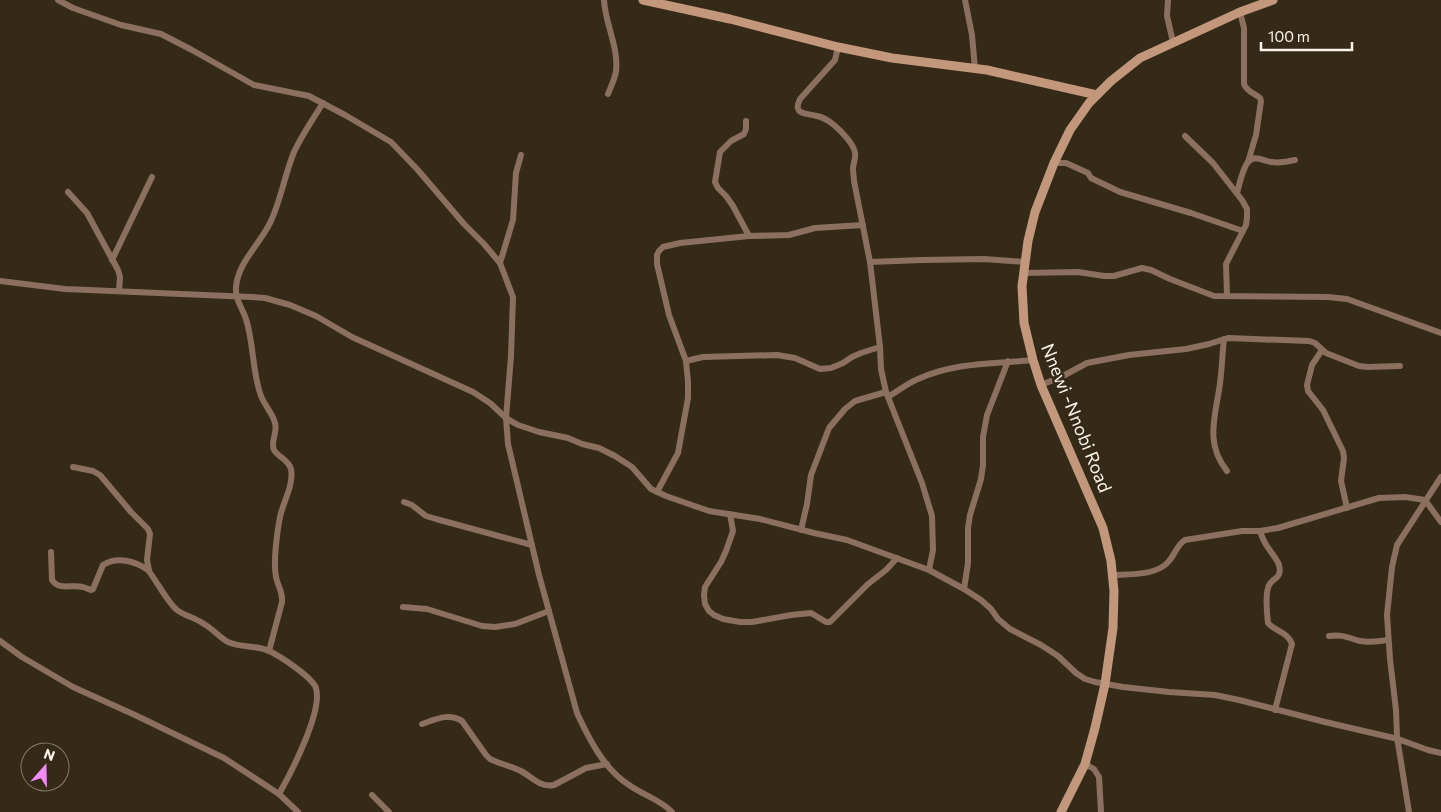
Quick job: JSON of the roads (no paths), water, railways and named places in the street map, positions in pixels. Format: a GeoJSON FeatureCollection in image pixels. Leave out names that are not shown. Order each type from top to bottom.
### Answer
{"type":"FeatureCollection","features":[{"type":"Feature","properties":{"kind":"main road"},"geometry":{"type":"LineString","coordinates":[[643,0],[730,19],[838,47],[892,58],[975,69],[1036,80],[1097,95]]}},
{"type":"Feature","properties":{"kind":"main road","name":"Nnewi -Nnobi Road"},"geometry":{"type":"LineString","coordinates":[[1061,812],[1085,764],[1105,684],[1113,628],[1113,575],[1112,561],[1104,528],[1042,385],[1033,360],[1024,323],[1022,286],[1035,212],[1054,163],[1070,130],[1089,103],[1111,81],[1140,58],[1240,12],[1273,0]]}},
{"type":"Feature","properties":{"kind":"street"},"geometry":{"type":"LineString","coordinates":[[58,0],[73,8],[121,25],[161,34],[254,85],[309,96],[391,142],[500,263],[513,297],[506,418],[508,444],[532,545],[577,712],[586,731],[614,774],[627,784],[664,804],[672,812]]}},
{"type":"Feature","properties":{"kind":"street"},"geometry":{"type":"LineString","coordinates":[[604,0],[604,10],[612,36],[616,69],[608,94]]}},
{"type":"Feature","properties":{"kind":"street"},"geometry":{"type":"LineString","coordinates":[[965,0],[972,35],[975,69]]}},
{"type":"Feature","properties":{"kind":"street"},"geometry":{"type":"LineString","coordinates":[[1168,0],[1167,16],[1173,42]]}},
{"type":"Feature","properties":{"kind":"street"},"geometry":{"type":"LineString","coordinates":[[1237,193],[1256,135],[1261,101],[1260,98],[1245,88],[1244,84],[1244,28],[1240,12]]}},
{"type":"Feature","properties":{"kind":"street"},"geometry":{"type":"LineString","coordinates":[[838,47],[835,60],[800,99],[797,105],[802,113],[817,116],[835,126],[855,152],[854,181],[870,262],[881,369],[887,394],[922,483],[932,516],[933,550],[929,570]]}},
{"type":"Feature","properties":{"kind":"street"},"geometry":{"type":"LineString","coordinates":[[269,651],[282,602],[283,594],[276,579],[276,556],[280,516],[292,474],[288,462],[274,450],[276,424],[262,397],[245,317],[236,296],[238,275],[272,220],[294,153],[302,136],[323,103]]}},
{"type":"Feature","properties":{"kind":"street"},"geometry":{"type":"LineString","coordinates":[[746,121],[744,134],[731,141],[720,152],[715,182],[726,196],[749,236]]}},
{"type":"Feature","properties":{"kind":"street"},"geometry":{"type":"LineString","coordinates":[[1186,136],[1213,163],[1247,209],[1247,218],[1243,231],[1226,264],[1227,296]]}},
{"type":"Feature","properties":{"kind":"street"},"geometry":{"type":"LineString","coordinates":[[500,263],[513,220],[516,173],[521,155]]}},
{"type":"Feature","properties":{"kind":"street"},"geometry":{"type":"LineString","coordinates":[[1248,162],[1256,158],[1270,162],[1295,160]]}},
{"type":"Feature","properties":{"kind":"street"},"geometry":{"type":"LineString","coordinates":[[1054,163],[1066,163],[1088,173],[1091,178],[1120,192],[1197,214],[1243,231]]}},
{"type":"Feature","properties":{"kind":"street"},"geometry":{"type":"LineString","coordinates":[[112,260],[152,177]]}},
{"type":"Feature","properties":{"kind":"street"},"geometry":{"type":"LineString","coordinates":[[68,192],[87,213],[118,270],[120,277],[119,291]]}},
{"type":"Feature","properties":{"kind":"street"},"geometry":{"type":"LineString","coordinates":[[657,492],[678,453],[688,398],[686,361],[669,315],[656,264],[656,256],[659,251],[663,247],[680,243],[749,236],[789,235],[815,228],[862,225]]}},
{"type":"Feature","properties":{"kind":"street"},"geometry":{"type":"LineString","coordinates":[[870,262],[984,259],[1025,262]]}},
{"type":"Feature","properties":{"kind":"street"},"geometry":{"type":"LineString","coordinates":[[1024,273],[1078,272],[1114,276],[1142,268],[1214,296],[1328,297],[1347,299],[1441,333]]}},
{"type":"Feature","properties":{"kind":"street"},"geometry":{"type":"LineString","coordinates":[[0,282],[119,291],[266,298],[290,305],[316,316],[352,337],[473,392],[490,403],[506,418],[526,428],[568,438],[599,448],[615,456],[632,467],[646,484],[657,492],[710,511],[776,523],[848,540],[929,570],[981,600],[998,619],[1010,628],[1047,648],[1076,673],[1086,679],[1105,684],[1169,692],[1215,695],[1398,739],[1441,753]]}},
{"type":"Feature","properties":{"kind":"street"},"geometry":{"type":"LineString","coordinates":[[1042,385],[1087,363],[1129,355],[1186,349],[1228,338],[1309,341],[1315,343],[1326,353],[1359,366],[1400,366]]}},
{"type":"Feature","properties":{"kind":"street"},"geometry":{"type":"LineString","coordinates":[[1224,339],[1219,390],[1214,412],[1214,434],[1216,454],[1227,471]]}},
{"type":"Feature","properties":{"kind":"street"},"geometry":{"type":"LineString","coordinates":[[686,361],[703,357],[777,355],[796,358],[820,369],[831,368],[861,353],[880,347]]}},
{"type":"Feature","properties":{"kind":"street"},"geometry":{"type":"LineString","coordinates":[[1322,350],[1312,365],[1307,385],[1308,391],[1323,410],[1343,451],[1341,481],[1347,508]]}},
{"type":"Feature","properties":{"kind":"street"},"geometry":{"type":"LineString","coordinates":[[800,530],[807,504],[811,475],[829,428],[845,409],[855,401],[887,394],[920,378],[956,367],[1033,360]]}},
{"type":"Feature","properties":{"kind":"street"},"geometry":{"type":"LineString","coordinates":[[964,589],[968,563],[968,528],[981,479],[986,415],[1008,362]]}},
{"type":"Feature","properties":{"kind":"street"},"geometry":{"type":"LineString","coordinates":[[73,467],[93,471],[100,475],[130,512],[148,529],[150,534],[147,560],[149,570]]}},
{"type":"Feature","properties":{"kind":"street"},"geometry":{"type":"LineString","coordinates":[[1409,812],[1398,739],[1387,615],[1392,567],[1397,545],[1441,477]]}},
{"type":"Feature","properties":{"kind":"street"},"geometry":{"type":"LineString","coordinates":[[1113,575],[1151,571],[1161,568],[1169,561],[1178,545],[1186,540],[1242,531],[1278,528],[1379,498],[1404,497],[1426,500],[1441,522]]}},
{"type":"Feature","properties":{"kind":"street"},"geometry":{"type":"LineString","coordinates":[[404,502],[431,518],[532,545]]}},
{"type":"Feature","properties":{"kind":"street"},"geometry":{"type":"LineString","coordinates":[[730,514],[733,531],[722,562],[708,582],[704,594],[709,611],[723,618],[752,622],[791,615],[811,614],[826,622],[830,622],[897,558]]}},
{"type":"Feature","properties":{"kind":"street"},"geometry":{"type":"LineString","coordinates":[[1260,531],[1267,547],[1277,560],[1280,573],[1278,578],[1271,582],[1268,588],[1268,623],[1274,629],[1286,634],[1292,644],[1275,710]]}},
{"type":"Feature","properties":{"kind":"street"},"geometry":{"type":"LineString","coordinates":[[51,552],[52,580],[58,586],[83,587],[91,590],[103,566],[114,560],[126,560],[143,566],[149,570],[172,604],[180,612],[204,623],[229,642],[269,651],[302,672],[312,681],[316,688],[317,696],[307,736],[293,770],[279,794]]}},
{"type":"Feature","properties":{"kind":"street"},"geometry":{"type":"LineString","coordinates":[[403,607],[427,609],[482,626],[495,627],[515,624],[549,611]]}},
{"type":"Feature","properties":{"kind":"street"},"geometry":{"type":"LineString","coordinates":[[1329,636],[1346,636],[1367,642],[1388,640]]}},
{"type":"Feature","properties":{"kind":"street"},"geometry":{"type":"LineString","coordinates":[[0,641],[22,657],[72,687],[136,715],[224,758],[279,794],[298,812]]}},
{"type":"Feature","properties":{"kind":"street"},"geometry":{"type":"LineString","coordinates":[[422,724],[442,718],[458,718],[490,759],[523,772],[542,784],[549,786],[586,768],[606,764]]}},
{"type":"Feature","properties":{"kind":"street"},"geometry":{"type":"LineString","coordinates":[[1085,764],[1094,769],[1099,777],[1100,812]]}},
{"type":"Feature","properties":{"kind":"street"},"geometry":{"type":"LineString","coordinates":[[372,795],[388,812]]}}]}
